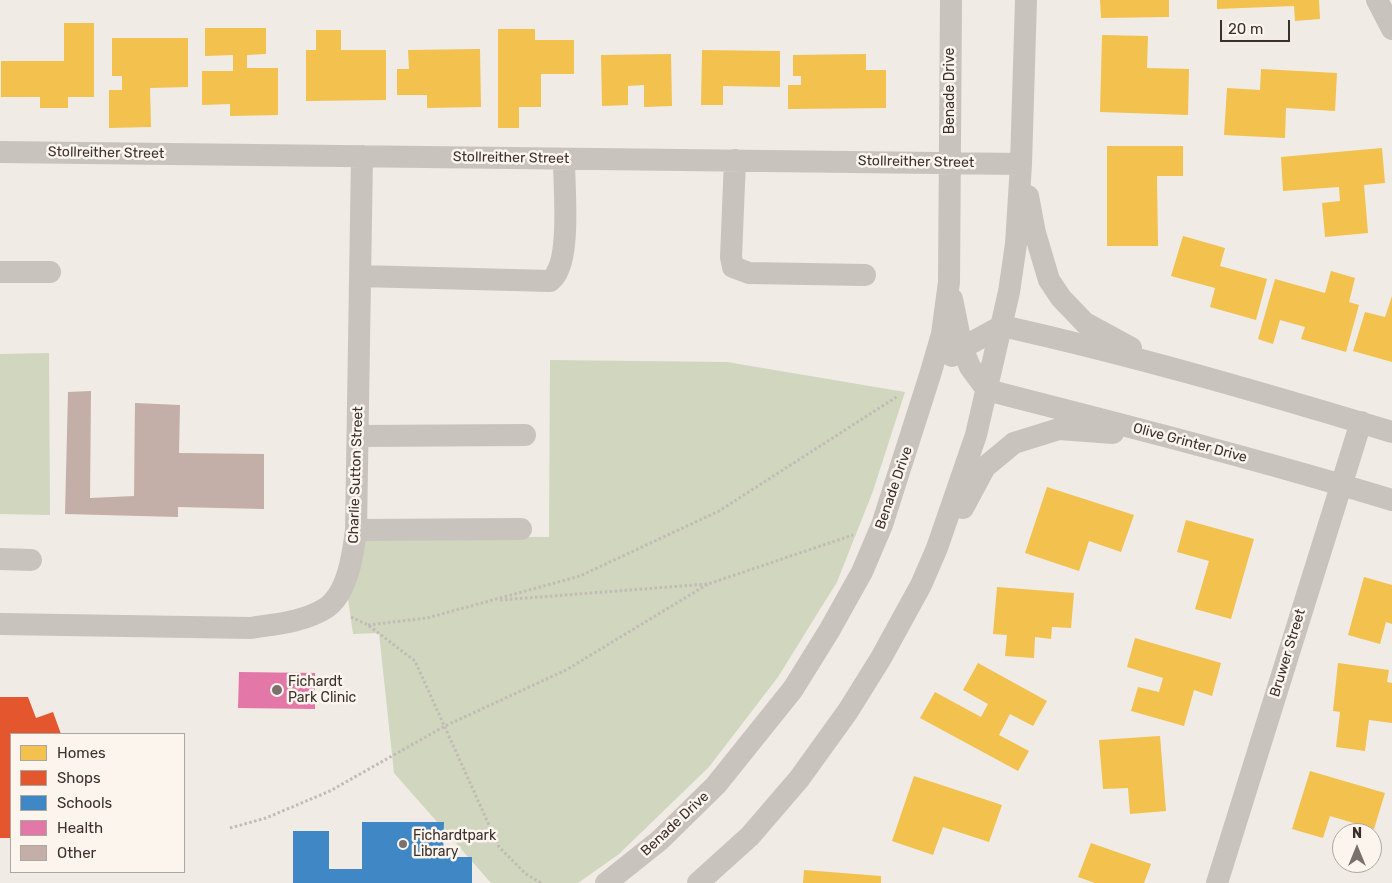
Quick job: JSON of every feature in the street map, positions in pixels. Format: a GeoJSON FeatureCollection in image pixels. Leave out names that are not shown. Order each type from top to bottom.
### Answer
{"type":"FeatureCollection","features":[{"type":"Feature","properties":{"kind":"street","name":"Benade Drive"},"geometry":{"type":"LineString","coordinates":[[606,883],[660,840],[716,785],[793,688],[829,631],[862,572],[882,525],[942,334],[949,282],[951,0]]}},
{"type":"Feature","properties":{"kind":"street"},"geometry":{"type":"LineString","coordinates":[[921,585],[956,497],[976,435],[1002,326],[1016,244],[1021,164],[1026,0]]}},
{"type":"Feature","properties":{"kind":"street"},"geometry":{"type":"LineString","coordinates":[[1377,0],[1392,28]]}},
{"type":"Feature","properties":{"kind":"street","name":"Stollreither Street"},"geometry":{"type":"LineString","coordinates":[[0,152],[1021,164]]}},
{"type":"Feature","properties":{"kind":"street","name":"Charlie Sutton Street"},"geometry":{"type":"LineString","coordinates":[[327,607],[338,593],[349,573],[356,530],[362,156]]}},
{"type":"Feature","properties":{"kind":"street"},"geometry":{"type":"LineString","coordinates":[[360,276],[550,281],[557,273],[561,262],[565,236],[564,158]]}},
{"type":"Feature","properties":{"kind":"street"},"geometry":{"type":"LineString","coordinates":[[735,160],[731,257],[733,267],[749,273],[865,275]]}},
{"type":"Feature","properties":{"kind":"street"},"geometry":{"type":"LineString","coordinates":[[1021,164],[1038,242],[1049,280],[1060,298],[1085,323],[1174,369]]}},
{"type":"Feature","properties":{"kind":"street"},"geometry":{"type":"LineString","coordinates":[[0,272],[50,272]]}},
{"type":"Feature","properties":{"kind":"street"},"geometry":{"type":"LineString","coordinates":[[949,282],[962,348],[970,367],[987,390]]}},
{"type":"Feature","properties":{"kind":"street"},"geometry":{"type":"LineString","coordinates":[[930,375],[962,348],[1002,326],[1051,336],[1174,369],[1392,432]]}},
{"type":"Feature","properties":{"kind":"street","name":"Olive Grinter Drive"},"geometry":{"type":"LineString","coordinates":[[987,390],[1167,436],[1392,500]]}},
{"type":"Feature","properties":{"kind":"street","name":"Bruwer Street"},"geometry":{"type":"LineString","coordinates":[[1217,883],[1361,422]]}},
{"type":"Feature","properties":{"kind":"street"},"geometry":{"type":"LineString","coordinates":[[698,883],[750,836],[799,779],[848,711],[881,658],[985,467],[1014,443],[1059,429],[1167,436]]}},
{"type":"Feature","properties":{"kind":"street"},"geometry":{"type":"LineString","coordinates":[[358,436],[525,435]]}},
{"type":"Feature","properties":{"kind":"street"},"geometry":{"type":"LineString","coordinates":[[356,530],[521,529]]}},
{"type":"Feature","properties":{"kind":"street"},"geometry":{"type":"LineString","coordinates":[[0,559],[31,560]]}},
{"type":"Feature","properties":{"kind":"street"},"geometry":{"type":"LineString","coordinates":[[0,624],[252,628],[284,623],[308,616],[327,607]]}},
{"type":"Feature","properties":{"kind":"path"},"geometry":{"type":"LineString","coordinates":[[368,625],[427,618],[580,576],[719,511],[930,375]]}},
{"type":"Feature","properties":{"kind":"path"},"geometry":{"type":"LineString","coordinates":[[230,828],[266,818],[330,791],[445,726],[566,670],[708,584],[882,525]]}},
{"type":"Feature","properties":{"kind":"path"},"geometry":{"type":"LineString","coordinates":[[492,600],[708,584]]}},
{"type":"Feature","properties":{"kind":"path"},"geometry":{"type":"LineString","coordinates":[[327,607],[368,625],[415,661],[499,847],[526,874],[541,883]]}},
{"type":"Feature","properties":{"kind":"green space"},"geometry":{"type":"Polygon","coordinates":[[[49,353],[50,515],[0,514],[0,354],[49,353]]]}},
{"type":"Feature","properties":{"kind":"green space"},"geometry":{"type":"Polygon","coordinates":[[[550,360],[727,362],[905,392],[873,491],[837,582],[778,677],[709,767],[619,854],[578,883],[491,883],[394,773],[379,633],[353,634],[346,584],[364,536],[549,537],[550,360]]]}},
{"type":"Feature","properties":{"kind":"building: Homes"},"geometry":{"type":"Polygon","coordinates":[[[1100,0],[1169,0],[1169,17],[1101,18],[1100,0]]]}},
{"type":"Feature","properties":{"kind":"building: Homes"},"geometry":{"type":"Polygon","coordinates":[[[1217,0],[1319,0],[1320,19],[1295,21],[1294,6],[1217,9],[1217,0]]]}},
{"type":"Feature","properties":{"kind":"building: Homes"},"geometry":{"type":"Polygon","coordinates":[[[64,23],[94,23],[94,97],[68,97],[68,108],[40,108],[40,97],[1,97],[1,61],[64,61],[64,23]]]}},
{"type":"Feature","properties":{"kind":"building: Homes"},"geometry":{"type":"Polygon","coordinates":[[[205,28],[266,28],[266,54],[247,55],[247,68],[278,68],[278,115],[230,116],[230,104],[202,105],[202,71],[233,71],[233,55],[205,56],[205,28]]]}},
{"type":"Feature","properties":{"kind":"building: Homes"},"geometry":{"type":"Polygon","coordinates":[[[498,29],[535,29],[535,40],[574,40],[574,74],[541,74],[541,107],[519,107],[519,128],[498,128],[498,29]]]}},
{"type":"Feature","properties":{"kind":"building: Homes"},"geometry":{"type":"Polygon","coordinates":[[[316,30],[341,30],[341,50],[386,50],[386,100],[306,101],[306,50],[316,50],[316,30]]]}},
{"type":"Feature","properties":{"kind":"building: Homes"},"geometry":{"type":"Polygon","coordinates":[[[1102,35],[1148,36],[1147,68],[1189,69],[1188,115],[1100,112],[1102,35]]]}},
{"type":"Feature","properties":{"kind":"building: Homes"},"geometry":{"type":"Polygon","coordinates":[[[112,38],[188,38],[188,87],[150,88],[151,127],[109,128],[109,90],[122,90],[122,76],[112,76],[112,38]]]}},
{"type":"Feature","properties":{"kind":"building: Homes"},"geometry":{"type":"Polygon","coordinates":[[[480,49],[481,107],[427,108],[427,95],[397,95],[397,69],[409,69],[408,50],[480,49]]]}},
{"type":"Feature","properties":{"kind":"building: Homes"},"geometry":{"type":"Polygon","coordinates":[[[702,50],[780,51],[780,87],[723,86],[723,105],[701,105],[702,50]]]}},
{"type":"Feature","properties":{"kind":"building: Homes"},"geometry":{"type":"Polygon","coordinates":[[[671,54],[672,106],[644,107],[644,85],[628,86],[628,105],[602,106],[601,55],[671,54]]]}},
{"type":"Feature","properties":{"kind":"building: Homes"},"geometry":{"type":"Polygon","coordinates":[[[866,54],[866,70],[886,70],[886,108],[788,109],[788,85],[801,85],[801,76],[793,76],[793,55],[866,54]]]}},
{"type":"Feature","properties":{"kind":"building: Homes"},"geometry":{"type":"Polygon","coordinates":[[[1261,69],[1337,73],[1335,111],[1286,108],[1285,138],[1224,135],[1227,88],[1260,90],[1261,69]]]}},
{"type":"Feature","properties":{"kind":"building: Homes"},"geometry":{"type":"Polygon","coordinates":[[[1107,146],[1183,146],[1183,176],[1157,176],[1158,246],[1107,246],[1107,146]]]}},
{"type":"Feature","properties":{"kind":"building: Homes"},"geometry":{"type":"Polygon","coordinates":[[[1382,148],[1385,183],[1364,185],[1368,233],[1325,237],[1322,203],[1340,201],[1339,187],[1283,191],[1281,157],[1382,148]]]}},
{"type":"Feature","properties":{"kind":"building: Homes"},"geometry":{"type":"Polygon","coordinates":[[[1183,236],[1225,248],[1220,266],[1267,279],[1256,320],[1210,307],[1215,288],[1171,276],[1183,236]]]}},
{"type":"Feature","properties":{"kind":"building: Homes"},"geometry":{"type":"Polygon","coordinates":[[[1331,271],[1355,278],[1349,302],[1359,305],[1346,352],[1301,339],[1305,327],[1280,320],[1273,344],[1258,339],[1275,279],[1325,293],[1331,271]]]}},
{"type":"Feature","properties":{"kind":"building: Homes"},"geometry":{"type":"Polygon","coordinates":[[[1392,296],[1392,362],[1353,351],[1365,312],[1385,317],[1392,296]]]}},
{"type":"Feature","properties":{"kind":"building: Homes"},"geometry":{"type":"Polygon","coordinates":[[[1047,487],[1134,515],[1121,552],[1089,541],[1079,571],[1025,553],[1047,487]]]}},
{"type":"Feature","properties":{"kind":"building: Homes"},"geometry":{"type":"Polygon","coordinates":[[[1186,520],[1254,539],[1231,619],[1195,609],[1209,561],[1177,552],[1186,520]]]}},
{"type":"Feature","properties":{"kind":"building: Homes"},"geometry":{"type":"Polygon","coordinates":[[[1364,577],[1392,585],[1392,624],[1386,622],[1380,644],[1348,635],[1364,577]]]}},
{"type":"Feature","properties":{"kind":"building: Homes"},"geometry":{"type":"Polygon","coordinates":[[[997,587],[1074,593],[1071,628],[1052,627],[1051,639],[1035,637],[1034,658],[1005,656],[1007,635],[993,634],[997,587]]]}},
{"type":"Feature","properties":{"kind":"building: Homes"},"geometry":{"type":"Polygon","coordinates":[[[1135,638],[1221,663],[1212,696],[1194,690],[1184,726],[1131,711],[1138,687],[1159,692],[1163,678],[1127,667],[1135,638]]]}},
{"type":"Feature","properties":{"kind":"building: Homes"},"geometry":{"type":"Polygon","coordinates":[[[978,663],[1047,701],[1033,726],[1010,714],[999,735],[1029,751],[1018,771],[920,718],[935,692],[981,717],[988,704],[963,690],[978,663]]]}},
{"type":"Feature","properties":{"kind":"building: Homes"},"geometry":{"type":"Polygon","coordinates":[[[1338,663],[1389,670],[1387,682],[1392,683],[1392,723],[1369,720],[1365,751],[1336,747],[1340,712],[1333,711],[1338,663]]]}},
{"type":"Feature","properties":{"kind":"building: Homes"},"geometry":{"type":"Polygon","coordinates":[[[1160,736],[1166,811],[1130,814],[1128,788],[1103,789],[1099,740],[1160,736]]]}},
{"type":"Feature","properties":{"kind":"building: Homes"},"geometry":{"type":"Polygon","coordinates":[[[1310,771],[1385,793],[1376,823],[1354,823],[1330,816],[1323,838],[1292,829],[1310,771]]]}},
{"type":"Feature","properties":{"kind":"building: Homes"},"geometry":{"type":"Polygon","coordinates":[[[914,776],[1002,805],[989,842],[943,827],[933,855],[892,841],[914,776]]]}},
{"type":"Feature","properties":{"kind":"building: Homes"},"geometry":{"type":"Polygon","coordinates":[[[1091,843],[1151,864],[1144,883],[1095,883],[1078,877],[1091,843]]]}},
{"type":"Feature","properties":{"kind":"building: Homes"},"geometry":{"type":"Polygon","coordinates":[[[804,870],[881,876],[881,883],[803,883],[804,870]]]}},
{"type":"Feature","properties":{"kind":"building: Shops"},"geometry":{"type":"Polygon","coordinates":[[[0,697],[28,697],[36,718],[53,712],[61,733],[10,733],[10,838],[0,838],[0,697]]]}},
{"type":"Feature","properties":{"kind":"building: Schools","name":"Fichardtpark Library"},"geometry":{"type":"Polygon","coordinates":[[[362,822],[444,822],[443,857],[472,857],[472,883],[293,883],[293,831],[329,831],[329,869],[362,869],[362,822]]]}},
{"type":"Feature","properties":{"kind":"building: Health","name":"Fichardt Park Clinic"},"geometry":{"type":"Polygon","coordinates":[[[239,672],[315,673],[315,709],[238,708],[239,672]]]}},
{"type":"Feature","properties":{"kind":"building: Other"},"geometry":{"type":"Polygon","coordinates":[[[91,391],[90,498],[134,496],[135,403],[180,405],[179,453],[264,454],[264,509],[178,507],[178,517],[65,514],[68,392],[91,391]]]}},
{"type":"Feature","properties":{"kind":"place","name":"Fichardt Park Clinic"},"geometry":{"type":"Point","coordinates":[277,690]}},
{"type":"Feature","properties":{"kind":"place","name":"Fichardtpark Library"},"geometry":{"type":"Point","coordinates":[403,844]}}]}
